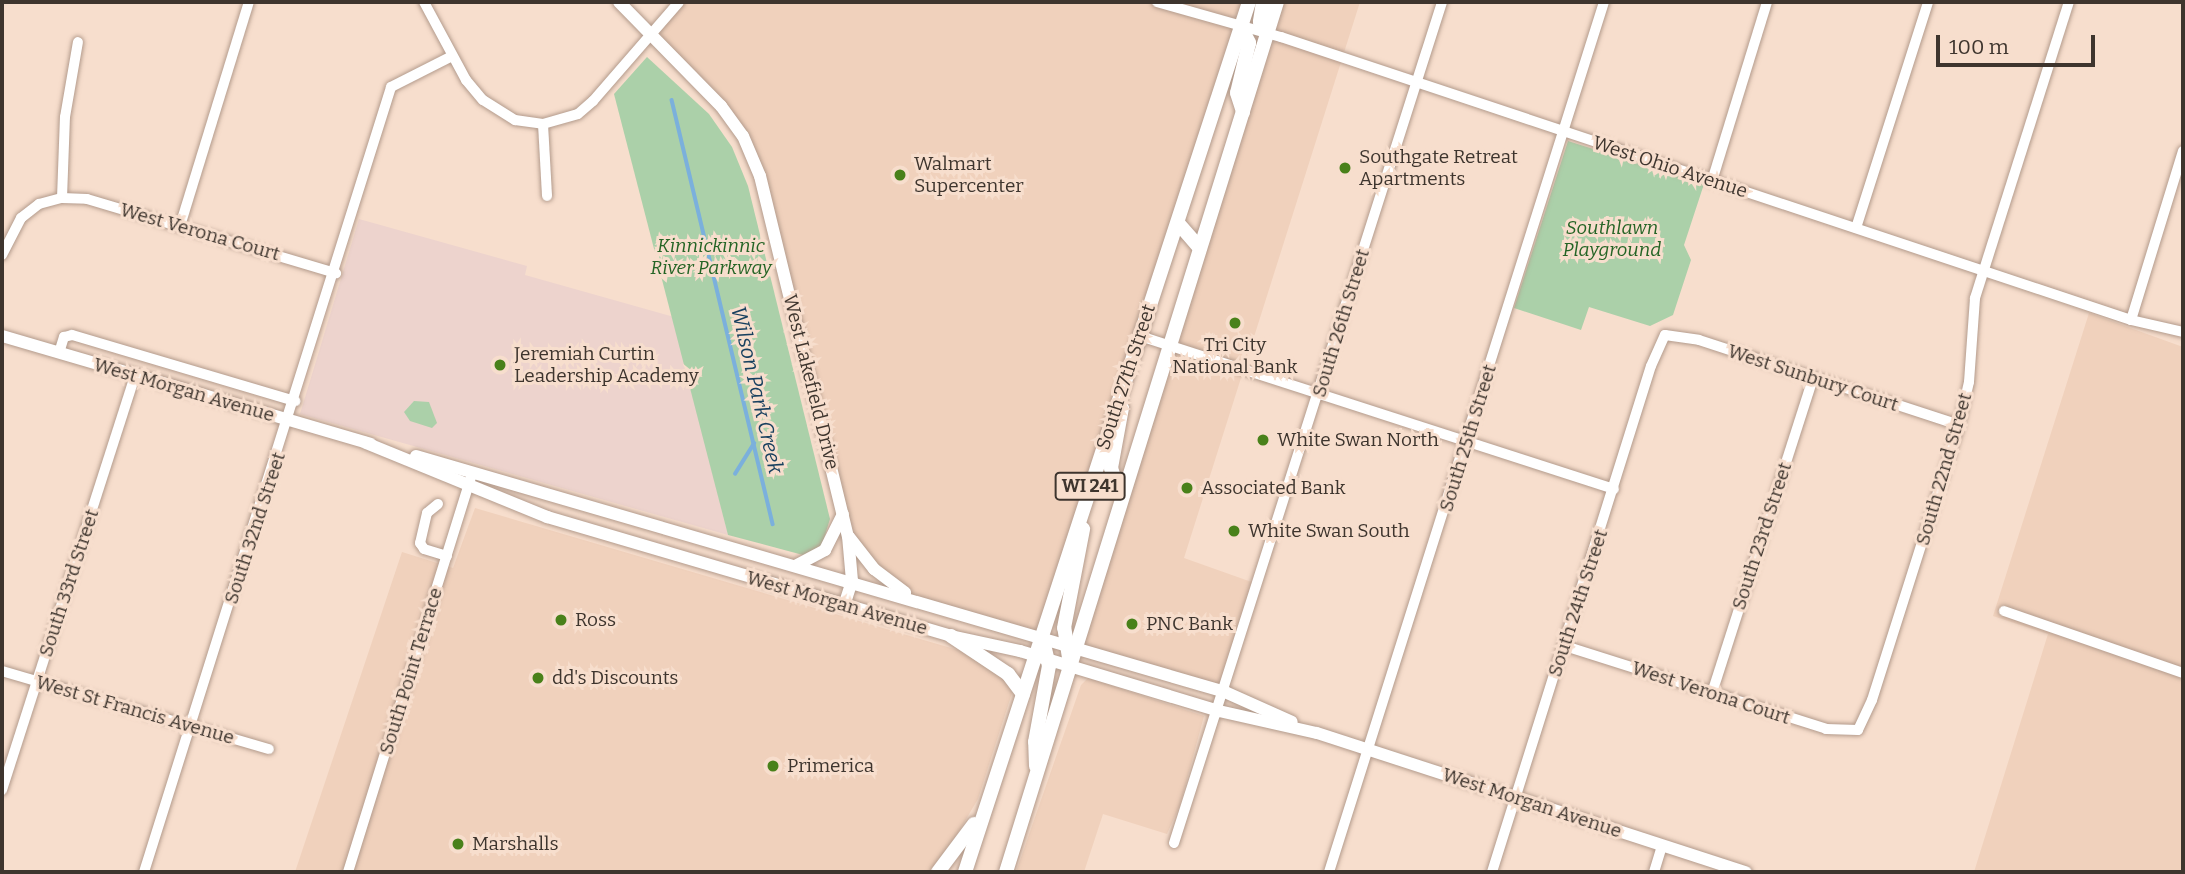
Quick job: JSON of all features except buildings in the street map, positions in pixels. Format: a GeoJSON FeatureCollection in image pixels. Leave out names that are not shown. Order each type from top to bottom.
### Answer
{"type":"FeatureCollection","features":[{"type":"Feature","properties":{"kind":"main road","name":"South 27th Street"},"geometry":{"type":"LineString","coordinates":[[1042,636],[1249,2]]}},
{"type":"Feature","properties":{"kind":"main road"},"geometry":{"type":"LineString","coordinates":[[1263,2],[1260,22],[1267,33]]}},
{"type":"Feature","properties":{"kind":"main road","name":"South 27th Street"},"geometry":{"type":"LineString","coordinates":[[1069,645],[1124,486],[1277,2]]}},
{"type":"Feature","properties":{"kind":"main road"},"geometry":{"type":"LineString","coordinates":[[1241,27],[1250,43],[1237,93],[1243,112]]}},
{"type":"Feature","properties":{"kind":"main road"},"geometry":{"type":"LineString","coordinates":[[1178,223],[1200,248]]}},
{"type":"Feature","properties":{"kind":"main road"},"geometry":{"type":"LineString","coordinates":[[1124,385],[1121,430],[1111,468],[1116,483],[1124,486]]}},
{"type":"Feature","properties":{"kind":"main road"},"geometry":{"type":"LineString","coordinates":[[1006,872],[1070,665],[1069,645],[1087,497]]}},
{"type":"Feature","properties":{"kind":"main road"},"geometry":{"type":"LineString","coordinates":[[951,636],[1008,674],[1023,694]]}},
{"type":"Feature","properties":{"kind":"main road"},"geometry":{"type":"LineString","coordinates":[[1036,775],[1035,742],[1042,636]]}},
{"type":"Feature","properties":{"kind":"main road"},"geometry":{"type":"LineString","coordinates":[[965,872],[1023,694],[1042,657]]}},
{"type":"Feature","properties":{"kind":"main road"},"geometry":{"type":"LineString","coordinates":[[938,872],[983,811]]}},
{"type":"Feature","properties":{"kind":"street"},"geometry":{"type":"LineString","coordinates":[[180,226],[249,2]]}},
{"type":"Feature","properties":{"kind":"street"},"geometry":{"type":"LineString","coordinates":[[424,2],[466,80],[492,108],[515,120],[544,124],[578,114],[604,90],[679,2]]}},
{"type":"Feature","properties":{"kind":"street","name":"West Lakefield Drive"},"geometry":{"type":"LineString","coordinates":[[619,2],[649,36],[721,106],[743,136],[760,176],[848,537],[852,581],[844,605]]}},
{"type":"Feature","properties":{"kind":"street","name":"West Ohio Avenue"},"geometry":{"type":"LineString","coordinates":[[1157,2],[1267,33],[2131,320],[2183,332]]}},
{"type":"Feature","properties":{"kind":"street","name":"South 26th Street"},"geometry":{"type":"LineString","coordinates":[[1174,843],[1225,692],[1442,2]]}},
{"type":"Feature","properties":{"kind":"street","name":"South 25th Street"},"geometry":{"type":"LineString","coordinates":[[1329,872],[1468,442],[1604,2]]}},
{"type":"Feature","properties":{"kind":"street"},"geometry":{"type":"LineString","coordinates":[[1712,181],[1767,2]]}},
{"type":"Feature","properties":{"kind":"street"},"geometry":{"type":"LineString","coordinates":[[1856,228],[1928,2]]}},
{"type":"Feature","properties":{"kind":"street","name":"South 22nd Street"},"geometry":{"type":"LineString","coordinates":[[1858,730],[1872,700],[1959,425],[1969,382],[1976,298],[2069,2]]}},
{"type":"Feature","properties":{"kind":"street"},"geometry":{"type":"LineString","coordinates":[[2,255],[21,218],[39,204],[62,198],[65,117],[78,42]]}},
{"type":"Feature","properties":{"kind":"street","name":"South 32nd Street"},"geometry":{"type":"LineString","coordinates":[[145,872],[336,273],[391,87],[452,56]]}},
{"type":"Feature","properties":{"kind":"street"},"geometry":{"type":"LineString","coordinates":[[544,124],[547,196]]}},
{"type":"Feature","properties":{"kind":"street"},"geometry":{"type":"LineString","coordinates":[[2131,320],[2183,151]]}},
{"type":"Feature","properties":{"kind":"street","name":"West Verona Court"},"geometry":{"type":"LineString","coordinates":[[62,198],[87,199],[336,273]]}},
{"type":"Feature","properties":{"kind":"street"},"geometry":{"type":"LineString","coordinates":[[59,353],[64,337],[72,335],[295,401]]}},
{"type":"Feature","properties":{"kind":"street","name":"West Sunbury Court"},"geometry":{"type":"LineString","coordinates":[[1665,335],[1699,340],[1959,425]]}},
{"type":"Feature","properties":{"kind":"street","name":"South 24th Street"},"geometry":{"type":"LineString","coordinates":[[1492,872],[1651,366],[1665,335]]}},
{"type":"Feature","properties":{"kind":"street","name":"West Morgan Avenue"},"geometry":{"type":"LineString","coordinates":[[2,336],[366,443],[473,470],[1225,692],[1317,733],[1746,872]]}},
{"type":"Feature","properties":{"kind":"street"},"geometry":{"type":"LineString","coordinates":[[1140,336],[1614,489]]}},
{"type":"Feature","properties":{"kind":"street","name":"South 33rd Street"},"geometry":{"type":"LineString","coordinates":[[2,790],[135,376]]}},
{"type":"Feature","properties":{"kind":"street","name":"South 23rd Street"},"geometry":{"type":"LineString","coordinates":[[1712,693],[1813,379]]}},
{"type":"Feature","properties":{"kind":"street","name":"West Morgan Avenue"},"geometry":{"type":"LineString","coordinates":[[366,443],[547,517],[951,636],[1042,657],[1219,710],[1317,733]]}},
{"type":"Feature","properties":{"kind":"street","name":"South Point Terrace"},"geometry":{"type":"LineString","coordinates":[[348,872],[473,470]]}},
{"type":"Feature","properties":{"kind":"street"},"geometry":{"type":"LineString","coordinates":[[438,505],[427,513],[420,543],[447,556]]}},
{"type":"Feature","properties":{"kind":"street"},"geometry":{"type":"LineString","coordinates":[[797,565],[825,550],[843,514]]}},
{"type":"Feature","properties":{"kind":"street"},"geometry":{"type":"LineString","coordinates":[[848,537],[874,569],[917,601]]}},
{"type":"Feature","properties":{"kind":"street"},"geometry":{"type":"LineString","coordinates":[[2004,611],[2183,673]]}},
{"type":"Feature","properties":{"kind":"street","name":"West Verona Court"},"geometry":{"type":"LineString","coordinates":[[1565,646],[1826,729],[1858,730]]}},
{"type":"Feature","properties":{"kind":"street","name":"West St Francis Avenue"},"geometry":{"type":"LineString","coordinates":[[2,671],[269,749]]}},
{"type":"Feature","properties":{"kind":"street"},"geometry":{"type":"LineString","coordinates":[[1654,872],[1662,845]]}},
{"type":"Feature","properties":{"kind":"shaded area"},"geometry":{"type":"Polygon","coordinates":[[[679,2],[1249,2],[1042,636],[917,601],[892,584],[848,537],[760,176],[743,136],[649,36],[679,2]]]}},
{"type":"Feature","properties":{"kind":"shaded area"},"geometry":{"type":"Polygon","coordinates":[[[1277,2],[1360,2],[1184,558],[1260,585],[1225,692],[1075,647],[1277,2]]]}},
{"type":"Feature","properties":{"kind":"shaded area","name":"Jeremiah Curtin Leadership Academy"},"geometry":{"type":"Polygon","coordinates":[[[359,219],[527,266],[525,275],[674,317],[728,535],[300,414],[359,219]]]}},
{"type":"Feature","properties":{"kind":"shaded area"},"geometry":{"type":"Polygon","coordinates":[[[2089,313],[2183,347],[2183,872],[1974,872],[2048,634],[1993,616],[2089,313]]]}},
{"type":"Feature","properties":{"kind":"shaded area"},"geometry":{"type":"Polygon","coordinates":[[[475,508],[968,653],[1006,680],[1012,693],[978,799],[940,863],[931,872],[295,872],[402,552],[453,568],[475,508]]]}},
{"type":"Feature","properties":{"kind":"shaded area"},"geometry":{"type":"Polygon","coordinates":[[[1088,678],[1204,716],[1180,805],[1167,834],[1103,814],[1084,872],[1016,872],[1081,685],[1088,678]]]}},
{"type":"Feature","properties":{"kind":"green space","name":"Kinnickinnic River Parkway"},"geometry":{"type":"Polygon","coordinates":[[[647,57],[709,114],[732,147],[748,186],[830,519],[822,545],[803,555],[728,535],[614,94],[647,57]]]}},
{"type":"Feature","properties":{"kind":"green space","name":"Southlawn Playground"},"geometry":{"type":"Polygon","coordinates":[[[1568,141],[1704,184],[1684,245],[1691,260],[1673,315],[1650,326],[1589,307],[1581,330],[1514,308],[1568,141]]]}},
{"type":"Feature","properties":{"kind":"green space"},"geometry":{"type":"Polygon","coordinates":[[[414,401],[429,402],[437,423],[432,428],[410,421],[404,412],[414,401]]]}},
{"type":"Feature","properties":{"kind":"waterway","name":"Wilson Park Creek"},"geometry":{"type":"LineString","coordinates":[[672,100],[773,524]]}},
{"type":"Feature","properties":{"kind":"waterway"},"geometry":{"type":"LineString","coordinates":[[735,474],[754,444]]}},
{"type":"Feature","properties":{"kind":"place","name":"Southgate Retreat Apartments"},"geometry":{"type":"Point","coordinates":[1345,168]}},
{"type":"Feature","properties":{"kind":"place","name":"Walmart Supercenter"},"geometry":{"type":"Point","coordinates":[900,175]}},
{"type":"Feature","properties":{"kind":"place","name":"Tri City National Bank"},"geometry":{"type":"Point","coordinates":[1235,323]}},
{"type":"Feature","properties":{"kind":"place","name":"Jeremiah Curtin Leadership Academy"},"geometry":{"type":"Point","coordinates":[500,365]}},
{"type":"Feature","properties":{"kind":"place","name":"White Swan North"},"geometry":{"type":"Point","coordinates":[1263,440]}},
{"type":"Feature","properties":{"kind":"place","name":"Associated Bank"},"geometry":{"type":"Point","coordinates":[1187,488]}},
{"type":"Feature","properties":{"kind":"place","name":"White Swan South"},"geometry":{"type":"Point","coordinates":[1234,531]}},
{"type":"Feature","properties":{"kind":"place","name":"Ross"},"geometry":{"type":"Point","coordinates":[561,620]}},
{"type":"Feature","properties":{"kind":"place","name":"PNC Bank"},"geometry":{"type":"Point","coordinates":[1132,624]}},
{"type":"Feature","properties":{"kind":"place","name":"dd's Discounts"},"geometry":{"type":"Point","coordinates":[538,678]}},
{"type":"Feature","properties":{"kind":"place","name":"Primerica"},"geometry":{"type":"Point","coordinates":[773,766]}},
{"type":"Feature","properties":{"kind":"place","name":"Marshalls"},"geometry":{"type":"Point","coordinates":[458,844]}}]}
